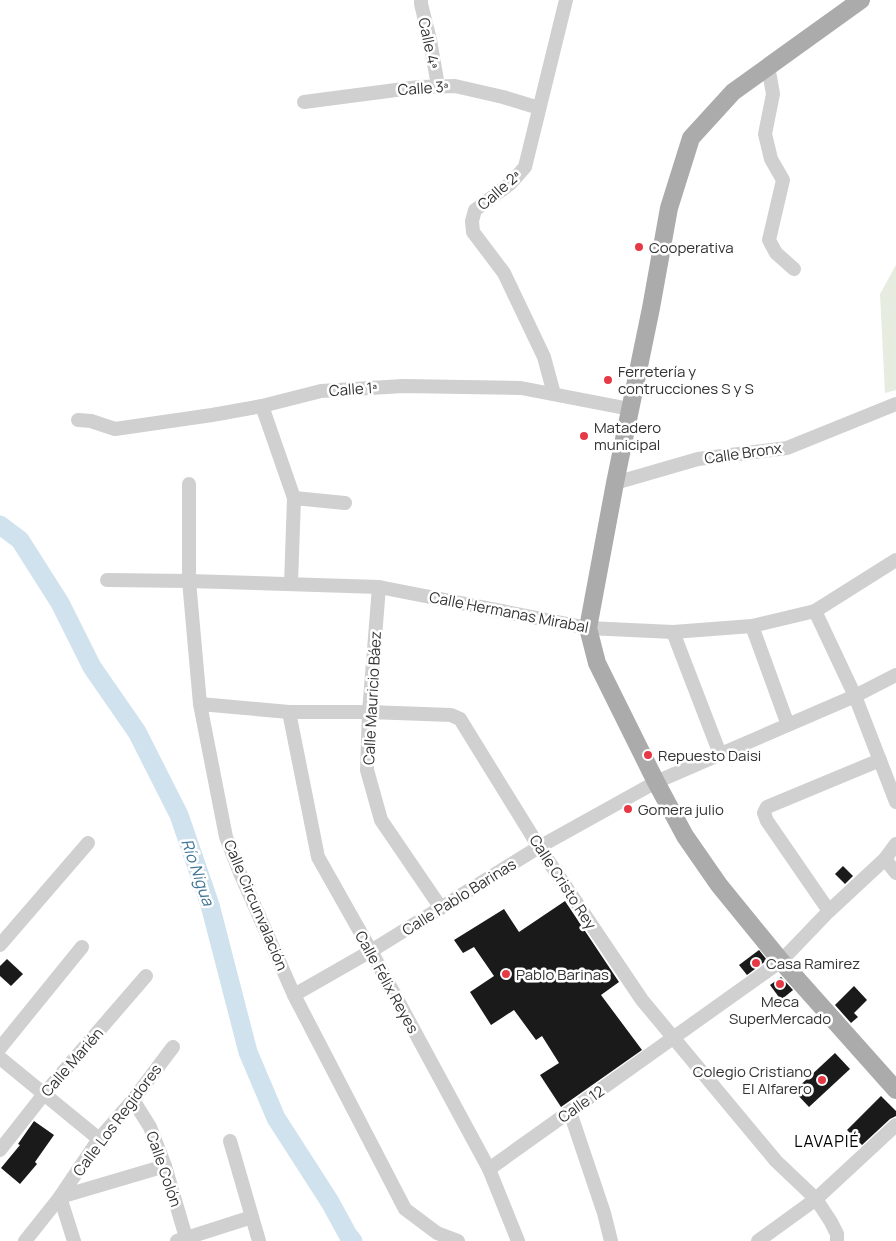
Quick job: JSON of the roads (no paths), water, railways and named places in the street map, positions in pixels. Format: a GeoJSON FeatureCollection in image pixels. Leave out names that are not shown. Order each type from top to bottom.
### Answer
{"type":"FeatureCollection","features":[{"type":"Feature","properties":{"kind":"main road"},"geometry":{"type":"LineString","coordinates":[[861,0],[733,92],[691,138],[669,208],[588,628],[597,663],[685,836],[719,885],[781,962],[896,1090]]}},
{"type":"Feature","properties":{"kind":"street","name":"Calle 4ª"},"geometry":{"type":"LineString","coordinates":[[421,0],[438,86]]}},
{"type":"Feature","properties":{"kind":"street","name":"Calle 2ª"},"geometry":{"type":"LineString","coordinates":[[554,394],[544,357],[504,273],[473,232],[472,221],[474,210],[511,182],[526,166],[566,0]]}},
{"type":"Feature","properties":{"kind":"street"},"geometry":{"type":"LineString","coordinates":[[768,66],[773,94],[764,134],[771,159],[783,180],[770,240],[776,254],[794,269]]}},
{"type":"Feature","properties":{"kind":"street","name":"Calle 3ª"},"geometry":{"type":"LineString","coordinates":[[304,102],[419,87],[455,86],[503,97],[539,108]]}},
{"type":"Feature","properties":{"kind":"street","name":"Calle 1ª"},"geometry":{"type":"LineString","coordinates":[[78,420],[115,429],[262,406],[321,391],[403,386],[521,388],[630,410]]}},
{"type":"Feature","properties":{"kind":"street","name":"Calle Bronx"},"geometry":{"type":"LineString","coordinates":[[615,483],[698,459],[787,448],[896,404]]}},
{"type":"Feature","properties":{"kind":"street"},"geometry":{"type":"LineString","coordinates":[[262,406],[294,498],[291,584]]}},
{"type":"Feature","properties":{"kind":"street","name":"Calle Circunvalación"},"geometry":{"type":"LineString","coordinates":[[189,484],[189,581],[200,704],[226,837],[294,995],[405,1209],[437,1234],[458,1241]]}},
{"type":"Feature","properties":{"kind":"street"},"geometry":{"type":"LineString","coordinates":[[294,498],[345,503]]}},
{"type":"Feature","properties":{"kind":"street","name":"Calle Hermanas Mirabal"},"geometry":{"type":"LineString","coordinates":[[107,580],[379,587],[588,628],[673,632],[752,626],[815,612],[896,560]]}},
{"type":"Feature","properties":{"kind":"street","name":"Calle Mauricio Báez"},"geometry":{"type":"LineString","coordinates":[[379,587],[367,770],[381,820],[441,908]]}},
{"type":"Feature","properties":{"kind":"street"},"geometry":{"type":"LineString","coordinates":[[815,612],[855,696],[896,802]]}},
{"type":"Feature","properties":{"kind":"street"},"geometry":{"type":"LineString","coordinates":[[752,626],[788,725]]}},
{"type":"Feature","properties":{"kind":"street"},"geometry":{"type":"LineString","coordinates":[[673,632],[720,754]]}},
{"type":"Feature","properties":{"kind":"street","name":"Calle Pablo Barinas"},"geometry":{"type":"LineString","coordinates":[[294,995],[371,951],[539,847],[656,782],[855,696],[896,675]]}},
{"type":"Feature","properties":{"kind":"street","name":"Calle Cristo Rey"},"geometry":{"type":"LineString","coordinates":[[200,704],[289,712],[451,715],[460,719],[539,847],[642,1000],[776,1161],[816,1199],[831,1222],[837,1234],[837,1241]]}},
{"type":"Feature","properties":{"kind":"street","name":"Calle Félix Reyes"},"geometry":{"type":"LineString","coordinates":[[289,712],[318,857],[371,951],[488,1169],[518,1241]]}},
{"type":"Feature","properties":{"kind":"street"},"geometry":{"type":"LineString","coordinates":[[829,911],[767,821],[764,813],[767,807],[880,760]]}},
{"type":"Feature","properties":{"kind":"street"},"geometry":{"type":"LineString","coordinates":[[0,945],[88,844]]}},
{"type":"Feature","properties":{"kind":"street","name":"Calle 12"},"geometry":{"type":"LineString","coordinates":[[488,1169],[781,962],[829,911],[885,859],[896,844]]}},
{"type":"Feature","properties":{"kind":"street"},"geometry":{"type":"LineString","coordinates":[[885,859],[896,872]]}},
{"type":"Feature","properties":{"kind":"street"},"geometry":{"type":"LineString","coordinates":[[0,1048],[82,947]]}},
{"type":"Feature","properties":{"kind":"street","name":"Calle Marién"},"geometry":{"type":"LineString","coordinates":[[0,1150],[44,1094],[146,976]]}},
{"type":"Feature","properties":{"kind":"street","name":"Calle Los Regidores"},"geometry":{"type":"LineString","coordinates":[[25,1241],[60,1197],[98,1139],[133,1100],[173,1047]]}},
{"type":"Feature","properties":{"kind":"street"},"geometry":{"type":"LineString","coordinates":[[0,1058],[98,1139]]}},
{"type":"Feature","properties":{"kind":"street","name":"Calle Colón"},"geometry":{"type":"LineString","coordinates":[[133,1100],[150,1127],[165,1166],[184,1240]]}},
{"type":"Feature","properties":{"kind":"street"},"geometry":{"type":"LineString","coordinates":[[570,1112],[604,1213],[611,1241]]}},
{"type":"Feature","properties":{"kind":"street"},"geometry":{"type":"LineString","coordinates":[[758,1241],[816,1199],[896,1125]]}},
{"type":"Feature","properties":{"kind":"street"},"geometry":{"type":"LineString","coordinates":[[230,1141],[259,1241]]}},
{"type":"Feature","properties":{"kind":"street"},"geometry":{"type":"LineString","coordinates":[[74,1241],[60,1197],[165,1166]]}},
{"type":"Feature","properties":{"kind":"street"},"geometry":{"type":"LineString","coordinates":[[184,1240],[252,1217]]}},
{"type":"Feature","properties":{"kind":"waterway","name":"Río Nigua"},"geometry":{"type":"LineString","coordinates":[[0,525],[20,540],[60,603],[92,667],[137,732],[179,815],[210,905],[248,1052],[276,1118],[353,1241]]}},
{"type":"Feature","properties":{"kind":"place","name":"Cooperativa"},"geometry":{"type":"Point","coordinates":[639,247]}},
{"type":"Feature","properties":{"kind":"place","name":"Ferretería y contrucciones S y S"},"geometry":{"type":"Point","coordinates":[608,380]}},
{"type":"Feature","properties":{"kind":"place","name":"Matadero municipal"},"geometry":{"type":"Point","coordinates":[584,436]}},
{"type":"Feature","properties":{"kind":"place","name":"Repuesto Daisi"},"geometry":{"type":"Point","coordinates":[648,755]}},
{"type":"Feature","properties":{"kind":"place","name":"Gomera julio"},"geometry":{"type":"Point","coordinates":[628,809]}},
{"type":"Feature","properties":{"kind":"place","name":"Casa Ramirez"},"geometry":{"type":"Point","coordinates":[756,963]}},
{"type":"Feature","properties":{"kind":"place","name":"Pablo Barinas"},"geometry":{"type":"Point","coordinates":[506,974]}},
{"type":"Feature","properties":{"kind":"place","name":"Meca SuperMercado"},"geometry":{"type":"Point","coordinates":[780,984]}},
{"type":"Feature","properties":{"kind":"place","name":"Colegio Cristiano El Alfarero"},"geometry":{"type":"Point","coordinates":[822,1080]}},
{"type":"Feature","properties":{"kind":"district","name":"LAVAPIÉ"},"geometry":{"type":"Point","coordinates":[827,1141]}}]}
